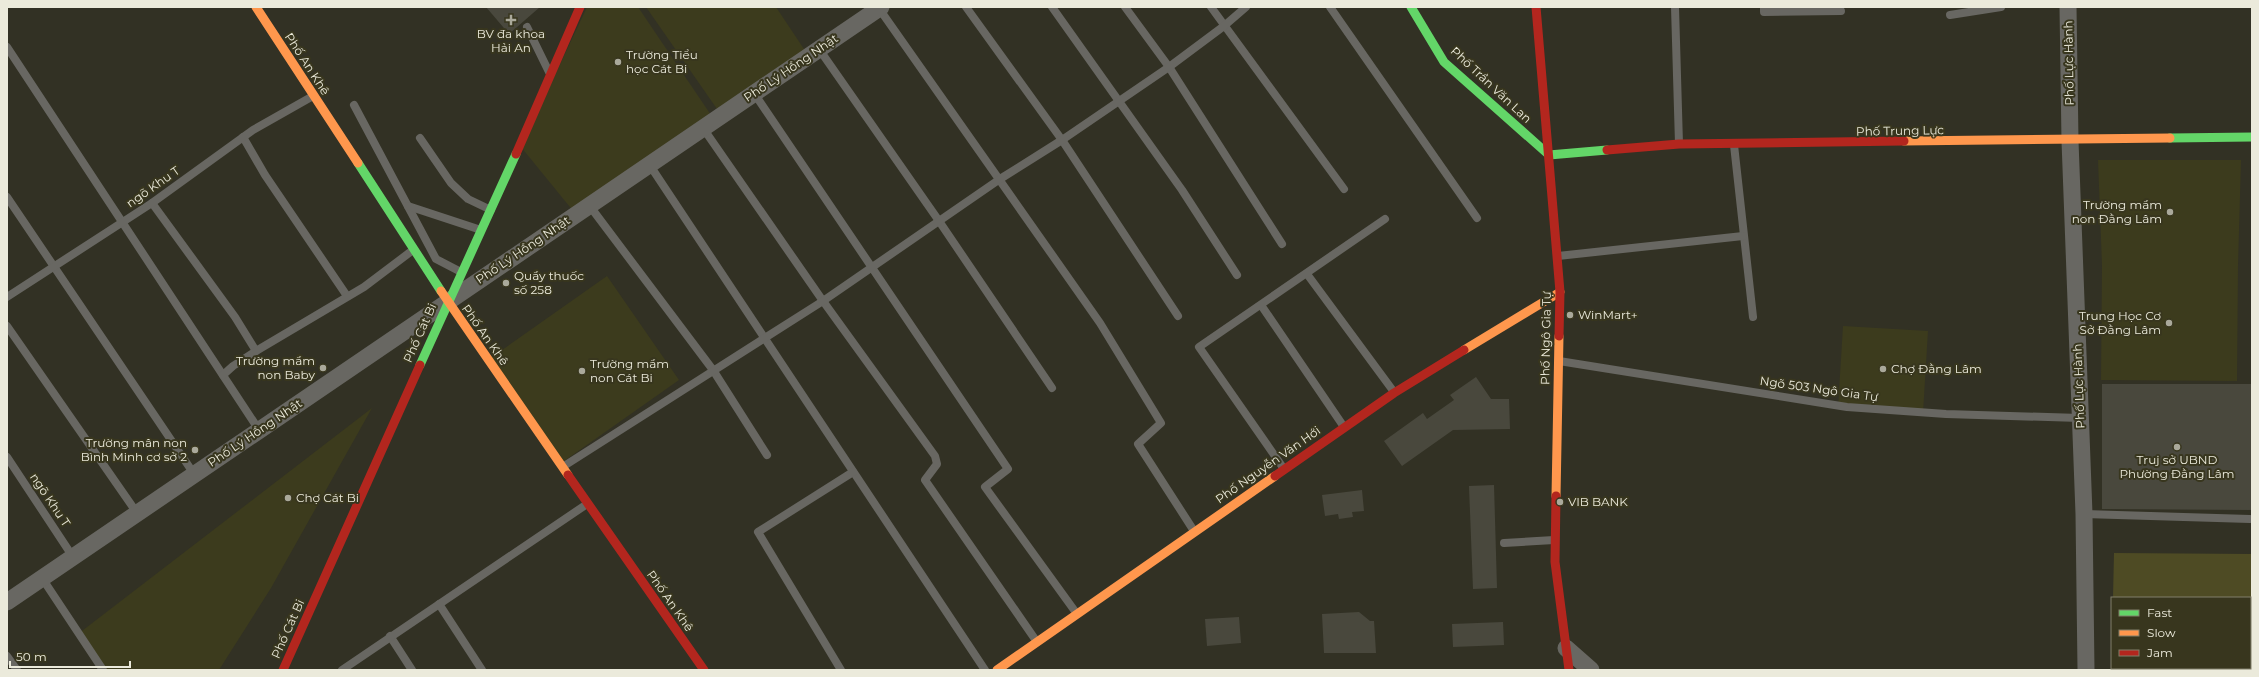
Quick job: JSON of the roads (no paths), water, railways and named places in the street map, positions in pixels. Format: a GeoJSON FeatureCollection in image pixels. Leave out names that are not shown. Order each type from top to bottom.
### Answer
{"type":"FeatureCollection","features":[{"type":"Feature","properties":{"kind":"street","name":"Phố An Khê"},"geometry":{"type":"LineString","coordinates":[[256,7],[448,302],[704,670]]}},
{"type":"Feature","properties":{"kind":"street","name":"Phố Cát Bi"},"geometry":{"type":"LineString","coordinates":[[283,670],[461,272],[482,230],[551,77],[580,7]]}},
{"type":"Feature","properties":{"kind":"street","name":"Phố Lý Hồng Nhật"},"geometry":{"type":"LineString","coordinates":[[7,602],[879,7]]}},
{"type":"Feature","properties":{"kind":"street","name":"Phố Trần Văn Lan"},"geometry":{"type":"LineString","coordinates":[[1411,7],[1444,62],[1549,155]]}},
{"type":"Feature","properties":{"kind":"street","name":"Phố Ngô Gia Tự"},"geometry":{"type":"LineString","coordinates":[[1536,7],[1560,292],[1557,360],[1555,562],[1569,670]]}},
{"type":"Feature","properties":{"kind":"street","name":"Phố Lực Hành"},"geometry":{"type":"LineString","coordinates":[[2068,7],[2070,141],[2084,514],[2086,670]]}},
{"type":"Feature","properties":{"kind":"street","name":"Phố Trung Lực"},"geometry":{"type":"LineString","coordinates":[[1549,155],[1679,144],[1734,145],[2070,141],[2252,137]]}},
{"type":"Feature","properties":{"kind":"street","name":"Phố Nguyễn Văn Hới"},"geometry":{"type":"LineString","coordinates":[[997,670],[1194,531],[1394,393],[1560,292]]}},
{"type":"Feature","properties":{"kind":"street"},"geometry":{"type":"LineString","coordinates":[[1566,648],[1591,670]]}},
{"type":"Feature","properties":{"kind":"lane"},"geometry":{"type":"LineString","coordinates":[[879,7],[1100,323],[1160,423],[1138,444],[1194,531]]}},
{"type":"Feature","properties":{"kind":"lane"},"geometry":{"type":"LineString","coordinates":[[966,7],[1062,140],[1178,316]]}},
{"type":"Feature","properties":{"kind":"lane"},"geometry":{"type":"LineString","coordinates":[[1052,7],[1182,190],[1237,275]]}},
{"type":"Feature","properties":{"kind":"lane"},"geometry":{"type":"LineString","coordinates":[[1125,7],[1168,67],[1282,244]]}},
{"type":"Feature","properties":{"kind":"lane"},"geometry":{"type":"LineString","coordinates":[[1211,7],[1344,190]]}},
{"type":"Feature","properties":{"kind":"lane"},"geometry":{"type":"LineString","coordinates":[[562,466],[824,301],[870,267],[1000,179],[1062,140],[1168,67],[1224,26],[1246,7]]}},
{"type":"Feature","properties":{"kind":"lane"},"geometry":{"type":"LineString","coordinates":[[1330,7],[1477,218]]}},
{"type":"Feature","properties":{"kind":"lane"},"geometry":{"type":"LineString","coordinates":[[1675,7],[1679,144]]}},
{"type":"Feature","properties":{"kind":"lane"},"geometry":{"type":"LineString","coordinates":[[1764,7],[1764,12],[1841,11]]}},
{"type":"Feature","properties":{"kind":"lane"},"geometry":{"type":"LineString","coordinates":[[1950,15],[2002,7]]}},
{"type":"Feature","properties":{"kind":"lane"},"geometry":{"type":"LineString","coordinates":[[527,27],[551,77]]}},
{"type":"Feature","properties":{"kind":"lane"},"geometry":{"type":"LineString","coordinates":[[7,47],[259,430]]}},
{"type":"Feature","properties":{"kind":"lane"},"geometry":{"type":"LineString","coordinates":[[819,49],[939,221],[1052,388]]}},
{"type":"Feature","properties":{"kind":"lane"},"geometry":{"type":"LineString","coordinates":[[754,93],[870,267],[1008,469],[985,487],[1077,614]]}},
{"type":"Feature","properties":{"kind":"lane","name":"ngõ Khu T"},"geometry":{"type":"LineString","coordinates":[[7,298],[152,203],[243,137],[313,95]]}},
{"type":"Feature","properties":{"kind":"lane"},"geometry":{"type":"LineString","coordinates":[[354,104],[436,259],[461,272]]}},
{"type":"Feature","properties":{"kind":"lane"},"geometry":{"type":"LineString","coordinates":[[703,128],[935,456],[937,464],[925,480],[1037,642]]}},
{"type":"Feature","properties":{"kind":"lane"},"geometry":{"type":"LineString","coordinates":[[243,137],[265,175],[347,296]]}},
{"type":"Feature","properties":{"kind":"lane"},"geometry":{"type":"LineString","coordinates":[[420,138],[451,183],[468,199],[491,210]]}},
{"type":"Feature","properties":{"kind":"lane"},"geometry":{"type":"LineString","coordinates":[[1734,145],[1753,318]]}},
{"type":"Feature","properties":{"kind":"lane"},"geometry":{"type":"LineString","coordinates":[[649,164],[985,670]]}},
{"type":"Feature","properties":{"kind":"lane"},"geometry":{"type":"LineString","coordinates":[[7,197],[38,246],[54,266],[194,474]]}},
{"type":"Feature","properties":{"kind":"lane"},"geometry":{"type":"LineString","coordinates":[[152,203],[235,317],[256,351]]}},
{"type":"Feature","properties":{"kind":"lane"},"geometry":{"type":"LineString","coordinates":[[589,205],[713,370],[767,455]]}},
{"type":"Feature","properties":{"kind":"lane"},"geometry":{"type":"LineString","coordinates":[[408,206],[482,230]]}},
{"type":"Feature","properties":{"kind":"lane"},"geometry":{"type":"LineString","coordinates":[[1284,469],[1199,347],[1385,219]]}},
{"type":"Feature","properties":{"kind":"lane"},"geometry":{"type":"LineString","coordinates":[[1558,256],[1743,236]]}},
{"type":"Feature","properties":{"kind":"lane"},"geometry":{"type":"LineString","coordinates":[[223,375],[233,366],[256,351],[364,287],[414,249]]}},
{"type":"Feature","properties":{"kind":"lane"},"geometry":{"type":"LineString","coordinates":[[1307,274],[1394,393]]}},
{"type":"Feature","properties":{"kind":"lane"},"geometry":{"type":"LineString","coordinates":[[1261,305],[1344,427]]}},
{"type":"Feature","properties":{"kind":"lane"},"geometry":{"type":"LineString","coordinates":[[7,326],[137,513]]}},
{"type":"Feature","properties":{"kind":"lane","name":"Ngõ 503 Ngô Gia Tự"},"geometry":{"type":"LineString","coordinates":[[1557,360],[1847,407],[1946,414],[2080,418]]}},
{"type":"Feature","properties":{"kind":"lane","name":"ngõ Khu T"},"geometry":{"type":"LineString","coordinates":[[7,457],[73,557]]}},
{"type":"Feature","properties":{"kind":"lane"},"geometry":{"type":"LineString","coordinates":[[841,670],[758,532],[853,472]]}},
{"type":"Feature","properties":{"kind":"lane"},"geometry":{"type":"LineString","coordinates":[[342,670],[588,503]]}},
{"type":"Feature","properties":{"kind":"lane"},"geometry":{"type":"LineString","coordinates":[[2084,514],[2250,519]]}},
{"type":"Feature","properties":{"kind":"lane"},"geometry":{"type":"LineString","coordinates":[[1504,543],[1555,540]]}},
{"type":"Feature","properties":{"kind":"lane"},"geometry":{"type":"LineString","coordinates":[[42,578],[103,670]]}},
{"type":"Feature","properties":{"kind":"lane"},"geometry":{"type":"LineString","coordinates":[[439,604],[482,670]]}},
{"type":"Feature","properties":{"kind":"lane"},"geometry":{"type":"LineString","coordinates":[[390,636],[412,670]]}},
{"type":"Feature","properties":{"kind":"lane"},"geometry":{"type":"LineString","coordinates":[[7,656],[17,670]]}},
{"type":"Feature","properties":{"kind":"place","name":"BV đa khoa Hải An"},"geometry":{"type":"Point","coordinates":[511,20]}},
{"type":"Feature","properties":{"kind":"place","name":"Trường Tiểu học Cát Bi"},"geometry":{"type":"Point","coordinates":[618,62]}},
{"type":"Feature","properties":{"kind":"place","name":"Trường mầm non Đằng Lâm"},"geometry":{"type":"Point","coordinates":[2170,212]}},
{"type":"Feature","properties":{"kind":"place","name":"Quầy thuốc số 258"},"geometry":{"type":"Point","coordinates":[506,283]}},
{"type":"Feature","properties":{"kind":"place","name":"WinMart+"},"geometry":{"type":"Point","coordinates":[1570,315]}},
{"type":"Feature","properties":{"kind":"place","name":"Trung Học Cơ Sở Đằng Lâm"},"geometry":{"type":"Point","coordinates":[2169,323]}},
{"type":"Feature","properties":{"kind":"place","name":"Trường mầm non Baby"},"geometry":{"type":"Point","coordinates":[323,368]}},
{"type":"Feature","properties":{"kind":"place","name":"Chợ Đằng Lâm"},"geometry":{"type":"Point","coordinates":[1883,369]}},
{"type":"Feature","properties":{"kind":"place","name":"Trường mầm non Cát Bi"},"geometry":{"type":"Point","coordinates":[582,371]}},
{"type":"Feature","properties":{"kind":"place","name":"Truj sở UBND Phường Đằng Lâm"},"geometry":{"type":"Point","coordinates":[2177,447]}},
{"type":"Feature","properties":{"kind":"place","name":"Trường mân non Bình Minh cơ sở 2"},"geometry":{"type":"Point","coordinates":[195,450]}},
{"type":"Feature","properties":{"kind":"place","name":"Chợ Cát Bi"},"geometry":{"type":"Point","coordinates":[288,498]}},
{"type":"Feature","properties":{"kind":"place","name":"VIB BANK"},"geometry":{"type":"Point","coordinates":[1560,502]}}]}
